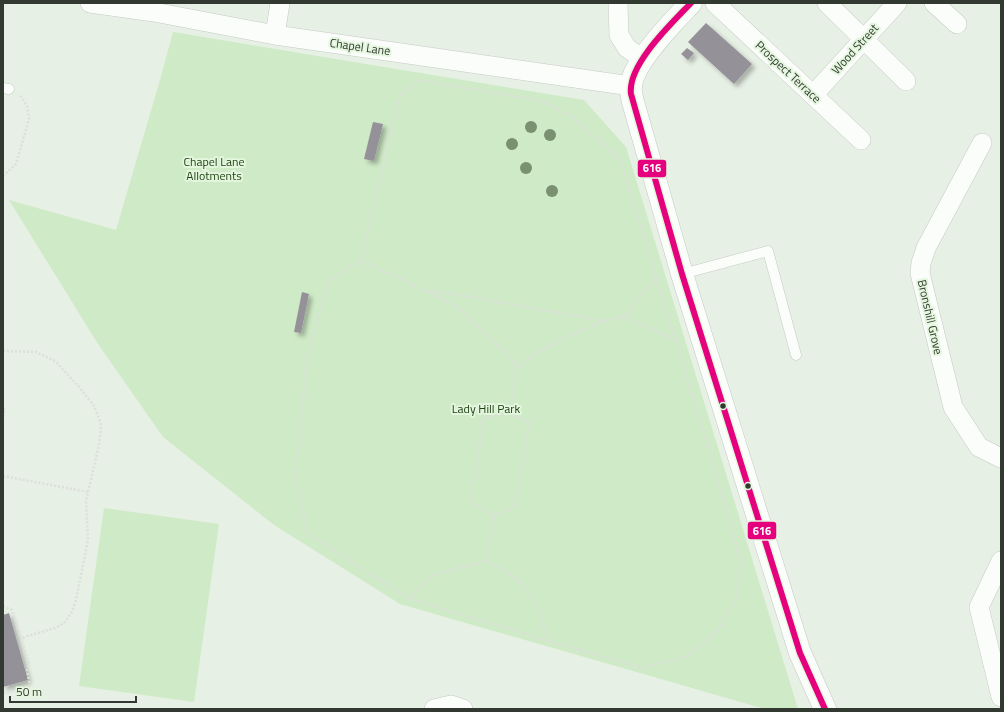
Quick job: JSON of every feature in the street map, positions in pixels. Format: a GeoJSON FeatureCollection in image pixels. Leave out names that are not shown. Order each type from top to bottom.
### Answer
{"type":"FeatureCollection","features":[{"type":"Feature","properties":{"kind":"street","name":"Chapel Lane"},"geometry":{"type":"LineString","coordinates":[[90,3],[154,7],[275,35],[630,86]]}},
{"type":"Feature","properties":{"kind":"street"},"geometry":{"type":"LineString","coordinates":[[275,35],[280,3]]}},
{"type":"Feature","properties":{"kind":"street"},"geometry":{"type":"LineString","coordinates":[[618,3],[619,35],[627,48],[643,59]]}},
{"type":"Feature","properties":{"kind":"street"},"geometry":{"type":"LineString","coordinates":[[691,3],[659,37],[636,70],[630,86],[632,102],[682,274],[800,653],[825,709]]}},
{"type":"Feature","properties":{"kind":"street","name":"Prospect Terrace"},"geometry":{"type":"LineString","coordinates":[[715,3],[861,140]]}},
{"type":"Feature","properties":{"kind":"street"},"geometry":{"type":"LineString","coordinates":[[827,3],[906,80]]}},
{"type":"Feature","properties":{"kind":"street","name":"Wood Street"},"geometry":{"type":"LineString","coordinates":[[813,95],[897,3]]}},
{"type":"Feature","properties":{"kind":"street"},"geometry":{"type":"LineString","coordinates":[[934,3],[957,24]]}},
{"type":"Feature","properties":{"kind":"street","name":"Bronshill Grove"},"geometry":{"type":"LineString","coordinates":[[982,143],[926,248],[921,263],[920,273],[953,407],[979,447],[1001,458]]}},
{"type":"Feature","properties":{"kind":"street"},"geometry":{"type":"LineString","coordinates":[[1001,561],[979,607],[1001,697]]}},
{"type":"Feature","properties":{"kind":"street"},"geometry":{"type":"LineString","coordinates":[[434,709],[451,705],[463,709]]}},
{"type":"Feature","properties":{"kind":"lane"},"geometry":{"type":"LineString","coordinates":[[682,274],[768,250],[796,355]]}},
{"type":"Feature","properties":{"kind":"path"},"geometry":{"type":"LineString","coordinates":[[419,80],[541,101],[571,116],[620,159],[656,277],[742,565],[735,602],[716,632],[685,657],[642,668],[408,598],[308,534],[296,479],[307,359],[328,282],[361,260],[398,97],[419,80]]}},
{"type":"Feature","properties":{"kind":"path"},"geometry":{"type":"LineString","coordinates":[[3,176],[16,164],[29,119],[27,106],[21,96],[6,89]]}},
{"type":"Feature","properties":{"kind":"path"},"geometry":{"type":"LineString","coordinates":[[361,260],[456,306],[503,350],[517,366]]}},
{"type":"Feature","properties":{"kind":"path"},"geometry":{"type":"LineString","coordinates":[[624,317],[656,277]]}},
{"type":"Feature","properties":{"kind":"path"},"geometry":{"type":"LineString","coordinates":[[425,291],[459,295],[605,321]]}},
{"type":"Feature","properties":{"kind":"path"},"geometry":{"type":"LineString","coordinates":[[509,413],[517,366],[559,340],[605,321],[624,317],[676,340]]}},
{"type":"Feature","properties":{"kind":"path"},"geometry":{"type":"LineString","coordinates":[[3,351],[36,352],[55,361],[80,388],[94,406],[101,424],[99,445],[86,501],[88,540],[76,600],[72,612],[64,623],[55,628],[21,638]]}},
{"type":"Feature","properties":{"kind":"path"},"geometry":{"type":"LineString","coordinates":[[3,409],[5,409],[3,417]]}},
{"type":"Feature","properties":{"kind":"path"},"geometry":{"type":"LineString","coordinates":[[509,413],[529,423],[515,507],[494,516],[470,502],[484,418],[509,413]]}},
{"type":"Feature","properties":{"kind":"path"},"geometry":{"type":"LineString","coordinates":[[3,476],[88,492]]}},
{"type":"Feature","properties":{"kind":"path"},"geometry":{"type":"LineString","coordinates":[[486,561],[494,516]]}},
{"type":"Feature","properties":{"kind":"path"},"geometry":{"type":"LineString","coordinates":[[408,598],[435,574],[486,561],[515,577],[535,602],[548,641]]}},
{"type":"Feature","properties":{"kind":"path"},"geometry":{"type":"LineString","coordinates":[[3,606],[12,610],[29,664],[27,669],[30,687],[3,693]]}},
{"type":"Feature","properties":{"kind":"green space","name":"Lady Hill Park"},"geometry":{"type":"Polygon","coordinates":[[[173,32],[584,100],[626,147],[798,709],[765,709],[400,604],[274,525],[163,437],[98,344],[9,200],[116,230],[173,32]]]}},
{"type":"Feature","properties":{"kind":"green space"},"geometry":{"type":"Polygon","coordinates":[[[104,508],[219,524],[194,702],[79,686],[104,508]]]}},
{"type":"Feature","properties":{"kind":"building"},"geometry":{"type":"Polygon","coordinates":[[[706,23],[752,64],[734,84],[688,42],[706,23]]]}},
{"type":"Feature","properties":{"kind":"building"},"geometry":{"type":"Polygon","coordinates":[[[687,48],[694,53],[688,60],[681,54],[687,48]]]}},
{"type":"Feature","properties":{"kind":"building"},"geometry":{"type":"Polygon","coordinates":[[[373,122],[383,124],[374,161],[364,159],[373,122]]]}},
{"type":"Feature","properties":{"kind":"building"},"geometry":{"type":"Polygon","coordinates":[[[302,292],[309,294],[301,333],[294,332],[302,292]]]}},
{"type":"Feature","properties":{"kind":"building"},"geometry":{"type":"Polygon","coordinates":[[[9,613],[28,680],[3,687],[3,615],[9,613]]]}},
{"type":"Feature","properties":{"kind":"transit line","name":"616"},"geometry":{"type":"LineString","coordinates":[[691,3],[652,45],[643,58],[636,70],[632,83],[631,94],[682,274],[800,653],[825,709]]}},
{"type":"Feature","properties":{"kind":"park label","name":"Chapel Lane Allotments"},"geometry":{"type":"Point","coordinates":[214,169]}}]}
